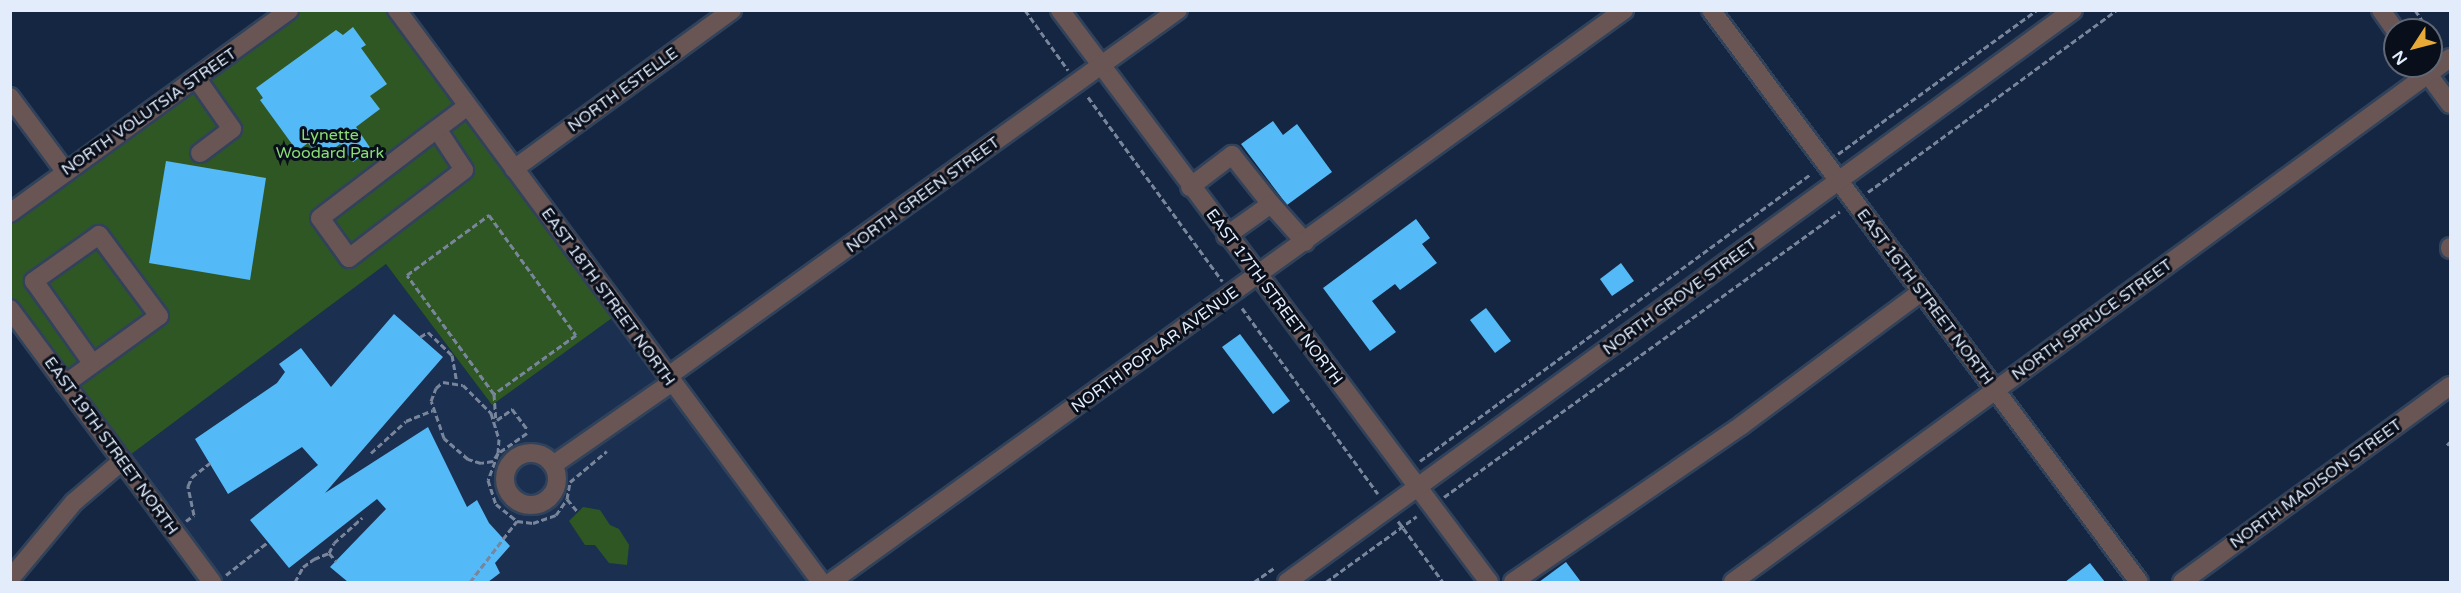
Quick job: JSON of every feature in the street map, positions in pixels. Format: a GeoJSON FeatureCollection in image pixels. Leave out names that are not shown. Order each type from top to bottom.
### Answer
{"type":"FeatureCollection","features":[{"type":"Feature","properties":{"kind":"street","name":"NORTH VOLUTSIA STREET"},"geometry":{"type":"LineString","coordinates":[[10,213],[289,10]]}},
{"type":"Feature","properties":{"kind":"street","name":"EAST 18TH STREET NORTH"},"geometry":{"type":"LineString","coordinates":[[397,10],[820,582]]}},
{"type":"Feature","properties":{"kind":"street","name":"NORTH ESTELLE"},"geometry":{"type":"LineString","coordinates":[[514,170],[732,10]]}},
{"type":"Feature","properties":{"kind":"street","name":"EAST 17TH STREET NORTH"},"geometry":{"type":"LineString","coordinates":[[1060,10],[1257,277],[1419,487],[1489,582]]}},
{"type":"Feature","properties":{"kind":"street","name":"NORTH GREEN STREET"},"geometry":{"type":"LineString","coordinates":[[553,465],[1178,10]]}},
{"type":"Feature","properties":{"kind":"street","name":"NORTH POPLAR AVENUE"},"geometry":{"type":"LineString","coordinates":[[831,582],[1257,277],[1624,10]]}},
{"type":"Feature","properties":{"kind":"street","name":"EAST 16TH STREET NORTH"},"geometry":{"type":"LineString","coordinates":[[1711,10],[2139,582]]}},
{"type":"Feature","properties":{"kind":"street","name":"NORTH GROVE STREET"},"geometry":{"type":"LineString","coordinates":[[1287,582],[2073,10]]}},
{"type":"Feature","properties":{"kind":"street","name":"NORTH SPRUCE STREET"},"geometry":{"type":"LineString","coordinates":[[1733,582],[1995,391],[2414,78]]}},
{"type":"Feature","properties":{"kind":"street"},"geometry":{"type":"LineString","coordinates":[[2431,78],[2451,104]]}},
{"type":"Feature","properties":{"kind":"street"},"geometry":{"type":"LineString","coordinates":[[197,79],[232,129],[200,153]]}},
{"type":"Feature","properties":{"kind":"street"},"geometry":{"type":"LineString","coordinates":[[10,97],[65,171]]}},
{"type":"Feature","properties":{"kind":"street"},"geometry":{"type":"LineString","coordinates":[[437,129],[464,170],[349,258],[320,218],[467,106]]}},
{"type":"Feature","properties":{"kind":"street"},"geometry":{"type":"LineString","coordinates":[[1190,187],[1232,155],[1305,242]]}},
{"type":"Feature","properties":{"kind":"street"},"geometry":{"type":"LineString","coordinates":[[1227,236],[1271,204]]}},
{"type":"Feature","properties":{"kind":"street"},"geometry":{"type":"LineString","coordinates":[[65,384],[159,316],[99,235],[34,281],[92,363]]}},
{"type":"Feature","properties":{"kind":"street"},"geometry":{"type":"LineString","coordinates":[[1513,582],[1742,425],[1921,292]]}},
{"type":"Feature","properties":{"kind":"street","name":"EAST 19TH STREET NORTH"},"geometry":{"type":"LineString","coordinates":[[10,309],[122,461],[218,579]]}},
{"type":"Feature","properties":{"kind":"street","name":"NORTH MADISON STREET"},"geometry":{"type":"LineString","coordinates":[[2182,582],[2451,386]]}},
{"type":"Feature","properties":{"kind":"street"},"geometry":{"type":"LineString","coordinates":[[10,579],[74,502],[122,461]]}},
{"type":"Feature","properties":{"kind":"path"},"geometry":{"type":"LineString","coordinates":[[1482,416],[2037,10]]}},
{"type":"Feature","properties":{"kind":"path"},"geometry":{"type":"LineString","coordinates":[[1326,582],[2117,10]]}},
{"type":"Feature","properties":{"kind":"path"},"geometry":{"type":"LineString","coordinates":[[494,394],[576,335],[489,215],[407,274],[494,394],[498,453],[493,460],[481,463],[454,450],[444,438],[433,410],[435,388],[443,382],[457,382],[478,397],[495,421]]}},
{"type":"Feature","properties":{"kind":"path"},"geometry":{"type":"LineString","coordinates":[[420,337],[428,332],[452,355],[457,382]]}},
{"type":"Feature","properties":{"kind":"path"},"geometry":{"type":"LineString","coordinates":[[495,421],[512,409],[528,430]]}},
{"type":"Feature","properties":{"kind":"path"},"geometry":{"type":"LineString","coordinates":[[371,453],[406,421],[433,410]]}},
{"type":"Feature","properties":{"kind":"path"},"geometry":{"type":"LineString","coordinates":[[2447,445],[2451,442]]}},
{"type":"Feature","properties":{"kind":"path"},"geometry":{"type":"LineString","coordinates":[[185,522],[194,515],[189,486],[192,477],[210,463]]}},
{"type":"Feature","properties":{"kind":"path"},"geometry":{"type":"LineString","coordinates":[[567,499],[578,512]]}},
{"type":"Feature","properties":{"kind":"path"},"geometry":{"type":"LineString","coordinates":[[295,582],[303,567],[329,552],[334,543],[362,518]]}},
{"type":"Feature","properties":{"kind":"path"},"geometry":{"type":"LineString","coordinates":[[470,582],[517,521]]}},
{"type":"Feature","properties":{"kind":"path"},"geometry":{"type":"LineString","coordinates":[[218,579],[268,542]]}},
{"type":"Feature","properties":{"kind":"path"},"geometry":{"type":"LineString","coordinates":[[329,552],[336,561]]}},
{"type":"Feature","properties":{"kind":"shaded area"},"geometry":{"type":"Polygon","coordinates":[[[386,264],[492,405],[619,313],[821,582],[212,582],[122,461],[386,264]]]}},
{"type":"Feature","properties":{"kind":"green space","name":"Lynette Woodard Park"},"geometry":{"type":"Polygon","coordinates":[[[288,11],[397,11],[619,313],[492,405],[386,264],[122,461],[11,309],[10,215],[288,11]]]}},
{"type":"Feature","properties":{"kind":"green space"},"geometry":{"type":"Polygon","coordinates":[[[583,507],[600,510],[610,525],[619,529],[629,545],[627,565],[609,563],[595,545],[585,545],[569,521],[583,507]]]}},
{"type":"Feature","properties":{"kind":"building"},"geometry":{"type":"Polygon","coordinates":[[[353,27],[366,45],[361,48],[387,84],[370,96],[380,109],[356,127],[371,149],[353,162],[340,144],[320,159],[308,143],[297,151],[260,100],[263,98],[256,88],[336,30],[343,35],[353,27]]]}},
{"type":"Feature","properties":{"kind":"building"},"geometry":{"type":"Polygon","coordinates":[[[1273,121],[1283,135],[1297,124],[1332,172],[1287,205],[1241,144],[1273,121]]]}},
{"type":"Feature","properties":{"kind":"building"},"geometry":{"type":"Polygon","coordinates":[[[166,161],[266,178],[250,280],[149,263],[166,161]]]}},
{"type":"Feature","properties":{"kind":"building"},"geometry":{"type":"Polygon","coordinates":[[[1416,219],[1430,238],[1422,244],[1437,263],[1400,290],[1395,284],[1372,301],[1396,332],[1370,351],[1323,288],[1416,219]]]}},
{"type":"Feature","properties":{"kind":"building"},"geometry":{"type":"Polygon","coordinates":[[[1621,263],[1634,281],[1612,296],[1600,279],[1621,263]]]}},
{"type":"Feature","properties":{"kind":"building"},"geometry":{"type":"Polygon","coordinates":[[[1486,308],[1511,341],[1495,353],[1470,320],[1486,308]]]}},
{"type":"Feature","properties":{"kind":"building"},"geometry":{"type":"Polygon","coordinates":[[[394,314],[443,357],[325,493],[428,427],[467,507],[477,500],[489,523],[510,546],[495,563],[500,573],[488,582],[348,582],[330,567],[386,509],[377,499],[289,568],[250,520],[318,465],[302,447],[228,494],[195,439],[277,383],[285,372],[279,364],[301,348],[331,387],[394,314]]]}},
{"type":"Feature","properties":{"kind":"building"},"geometry":{"type":"Polygon","coordinates":[[[1240,334],[1290,401],[1273,414],[1222,347],[1240,334]]]}},
{"type":"Feature","properties":{"kind":"building"},"geometry":{"type":"Polygon","coordinates":[[[1566,562],[1581,582],[1539,582],[1566,562]]]}},
{"type":"Feature","properties":{"kind":"building"},"geometry":{"type":"Polygon","coordinates":[[[2090,563],[2105,582],[2065,582],[2090,563]]]}}]}
